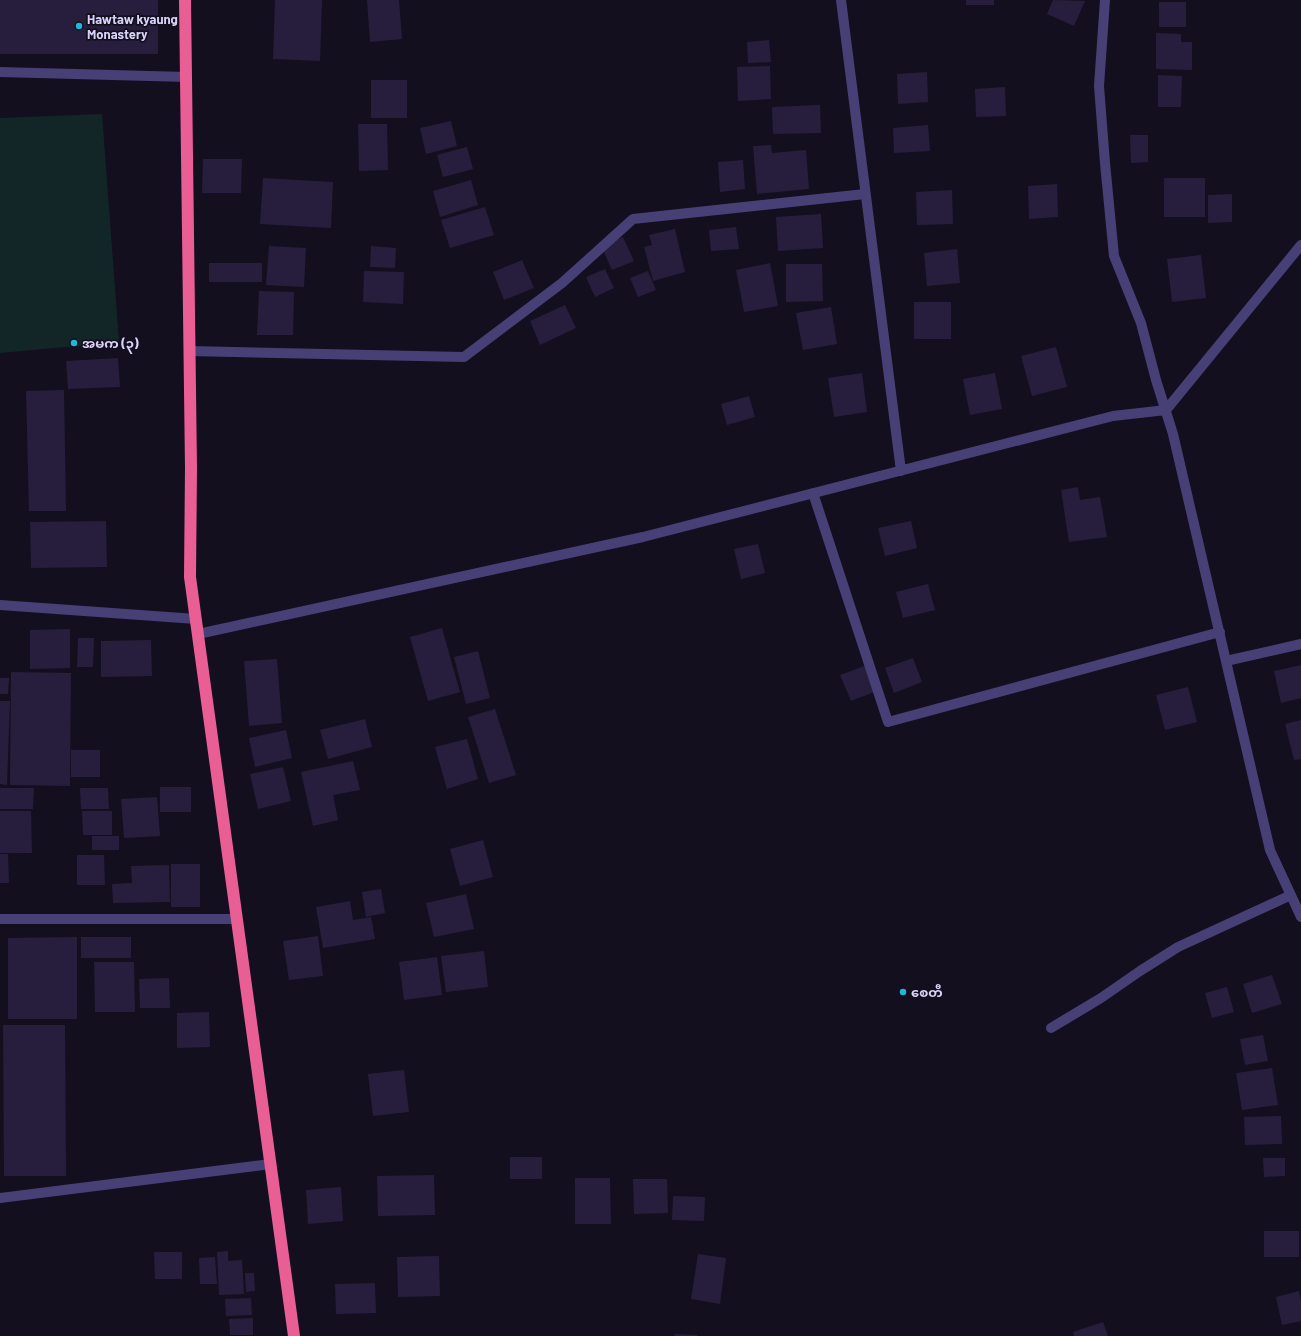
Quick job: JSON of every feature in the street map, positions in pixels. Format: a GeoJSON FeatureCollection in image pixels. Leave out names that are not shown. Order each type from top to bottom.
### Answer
{"type":"FeatureCollection","features":[{"type":"Feature","properties":{"kind":"highway"},"geometry":{"type":"LineString","coordinates":[[186,0],[190,351],[190,577],[294,1336]]}},
{"type":"Feature","properties":{"kind":"street"},"geometry":{"type":"LineString","coordinates":[[841,0],[901,471]]}},
{"type":"Feature","properties":{"kind":"street"},"geometry":{"type":"LineString","coordinates":[[1105,0],[1099,86],[1114,256],[1141,323],[1173,434],[1270,850],[1301,917]]}},
{"type":"Feature","properties":{"kind":"street"},"geometry":{"type":"LineString","coordinates":[[0,72],[187,77]]}},
{"type":"Feature","properties":{"kind":"street"},"geometry":{"type":"LineString","coordinates":[[190,351],[464,357],[562,283],[633,219],[865,194]]}},
{"type":"Feature","properties":{"kind":"street"},"geometry":{"type":"LineString","coordinates":[[198,634],[643,537],[1113,416],[1166,410],[1301,245]]}},
{"type":"Feature","properties":{"kind":"street"},"geometry":{"type":"LineString","coordinates":[[813,493],[888,722],[1220,632]]}},
{"type":"Feature","properties":{"kind":"street"},"geometry":{"type":"LineString","coordinates":[[0,605],[196,619]]}},
{"type":"Feature","properties":{"kind":"street"},"geometry":{"type":"LineString","coordinates":[[1226,662],[1301,644]]}},
{"type":"Feature","properties":{"kind":"street"},"geometry":{"type":"LineString","coordinates":[[1051,1028],[1102,998],[1140,971],[1178,947],[1291,895]]}},
{"type":"Feature","properties":{"kind":"street"},"geometry":{"type":"LineString","coordinates":[[0,919],[237,919]]}},
{"type":"Feature","properties":{"kind":"street"},"geometry":{"type":"LineString","coordinates":[[0,1198],[271,1164]]}},
{"type":"Feature","properties":{"kind":"green space"},"geometry":{"type":"Polygon","coordinates":[[[102,114],[119,342],[0,353],[0,118],[102,114]]]}},
{"type":"Feature","properties":{"kind":"building","name":"Hawtaw kyaung Monastery"},"geometry":{"type":"Polygon","coordinates":[[[0,0],[158,0],[158,54],[0,54],[0,0]]]}},
{"type":"Feature","properties":{"kind":"building"},"geometry":{"type":"Polygon","coordinates":[[[275,0],[322,0],[320,61],[273,59],[275,0]]]}},
{"type":"Feature","properties":{"kind":"building"},"geometry":{"type":"Polygon","coordinates":[[[367,0],[399,0],[402,39],[370,42],[367,0]]]}},
{"type":"Feature","properties":{"kind":"building"},"geometry":{"type":"Polygon","coordinates":[[[966,0],[994,0],[994,5],[966,5],[966,0]]]}},
{"type":"Feature","properties":{"kind":"building"},"geometry":{"type":"Polygon","coordinates":[[[1053,0],[1085,1],[1074,26],[1047,14],[1053,0]]]}},
{"type":"Feature","properties":{"kind":"building"},"geometry":{"type":"Polygon","coordinates":[[[1159,2],[1186,2],[1186,27],[1159,27],[1159,2]]]}},
{"type":"Feature","properties":{"kind":"building"},"geometry":{"type":"Polygon","coordinates":[[[1156,33],[1181,34],[1181,42],[1192,42],[1192,70],[1156,69],[1156,33]]]}},
{"type":"Feature","properties":{"kind":"building"},"geometry":{"type":"Polygon","coordinates":[[[769,40],[771,62],[748,63],[747,42],[769,40]]]}},
{"type":"Feature","properties":{"kind":"building"},"geometry":{"type":"Polygon","coordinates":[[[770,66],[771,99],[738,101],[737,67],[770,66]]]}},
{"type":"Feature","properties":{"kind":"building"},"geometry":{"type":"Polygon","coordinates":[[[927,72],[928,102],[898,104],[897,74],[927,72]]]}},
{"type":"Feature","properties":{"kind":"building"},"geometry":{"type":"Polygon","coordinates":[[[1158,75],[1182,76],[1181,107],[1158,107],[1158,75]]]}},
{"type":"Feature","properties":{"kind":"building"},"geometry":{"type":"Polygon","coordinates":[[[371,80],[407,80],[407,118],[371,118],[371,80]]]}},
{"type":"Feature","properties":{"kind":"building"},"geometry":{"type":"Polygon","coordinates":[[[1005,87],[1006,116],[976,117],[975,89],[1005,87]]]}},
{"type":"Feature","properties":{"kind":"building"},"geometry":{"type":"Polygon","coordinates":[[[820,105],[821,133],[773,134],[772,107],[820,105]]]}},
{"type":"Feature","properties":{"kind":"building"},"geometry":{"type":"Polygon","coordinates":[[[451,121],[457,146],[426,154],[420,128],[451,121]]]}},
{"type":"Feature","properties":{"kind":"building"},"geometry":{"type":"Polygon","coordinates":[[[358,124],[387,124],[388,170],[359,171],[358,124]]]}},
{"type":"Feature","properties":{"kind":"building"},"geometry":{"type":"Polygon","coordinates":[[[928,125],[930,151],[894,153],[893,128],[928,125]]]}},
{"type":"Feature","properties":{"kind":"building"},"geometry":{"type":"Polygon","coordinates":[[[1130,135],[1148,135],[1148,162],[1131,163],[1130,135]]]}},
{"type":"Feature","properties":{"kind":"building"},"geometry":{"type":"Polygon","coordinates":[[[771,145],[772,153],[806,150],[809,189],[757,194],[753,146],[771,145]]]}},
{"type":"Feature","properties":{"kind":"building"},"geometry":{"type":"Polygon","coordinates":[[[467,147],[473,169],[443,177],[437,155],[467,147]]]}},
{"type":"Feature","properties":{"kind":"building"},"geometry":{"type":"Polygon","coordinates":[[[203,159],[242,159],[241,193],[202,193],[203,159]]]}},
{"type":"Feature","properties":{"kind":"building"},"geometry":{"type":"Polygon","coordinates":[[[743,160],[745,189],[720,192],[718,162],[743,160]]]}},
{"type":"Feature","properties":{"kind":"building"},"geometry":{"type":"Polygon","coordinates":[[[263,178],[333,182],[331,228],[260,224],[263,178]]]}},
{"type":"Feature","properties":{"kind":"building"},"geometry":{"type":"Polygon","coordinates":[[[1164,178],[1205,178],[1205,217],[1164,217],[1164,178]]]}},
{"type":"Feature","properties":{"kind":"building"},"geometry":{"type":"Polygon","coordinates":[[[471,180],[478,205],[440,217],[433,191],[471,180]]]}},
{"type":"Feature","properties":{"kind":"building"},"geometry":{"type":"Polygon","coordinates":[[[1057,184],[1058,217],[1029,219],[1028,186],[1057,184]]]}},
{"type":"Feature","properties":{"kind":"building"},"geometry":{"type":"Polygon","coordinates":[[[952,190],[953,224],[917,225],[916,192],[952,190]]]}},
{"type":"Feature","properties":{"kind":"building"},"geometry":{"type":"Polygon","coordinates":[[[1232,194],[1232,222],[1208,223],[1208,195],[1232,194]]]}},
{"type":"Feature","properties":{"kind":"building"},"geometry":{"type":"Polygon","coordinates":[[[485,207],[494,235],[450,248],[441,220],[485,207]]]}},
{"type":"Feature","properties":{"kind":"building"},"geometry":{"type":"Polygon","coordinates":[[[821,214],[823,248],[778,251],[776,217],[821,214]]]}},
{"type":"Feature","properties":{"kind":"building"},"geometry":{"type":"Polygon","coordinates":[[[736,227],[739,249],[711,251],[709,230],[736,227]]]}},
{"type":"Feature","properties":{"kind":"building"},"geometry":{"type":"Polygon","coordinates":[[[675,229],[685,272],[653,281],[644,247],[652,245],[649,235],[675,229]]]}},
{"type":"Feature","properties":{"kind":"building"},"geometry":{"type":"Polygon","coordinates":[[[623,237],[634,261],[612,270],[601,246],[623,237]]]}},
{"type":"Feature","properties":{"kind":"building"},"geometry":{"type":"Polygon","coordinates":[[[269,246],[306,248],[304,287],[266,285],[269,246]]]}},
{"type":"Feature","properties":{"kind":"building"},"geometry":{"type":"Polygon","coordinates":[[[371,246],[396,248],[395,268],[370,267],[371,246]]]}},
{"type":"Feature","properties":{"kind":"building"},"geometry":{"type":"Polygon","coordinates":[[[957,249],[960,283],[927,286],[924,253],[957,249]]]}},
{"type":"Feature","properties":{"kind":"building"},"geometry":{"type":"Polygon","coordinates":[[[1201,255],[1206,298],[1172,302],[1167,259],[1201,255]]]}},
{"type":"Feature","properties":{"kind":"building"},"geometry":{"type":"Polygon","coordinates":[[[522,260],[534,288],[504,300],[493,272],[522,260]]]}},
{"type":"Feature","properties":{"kind":"building"},"geometry":{"type":"Polygon","coordinates":[[[209,263],[262,263],[262,282],[209,282],[209,263]]]}},
{"type":"Feature","properties":{"kind":"building"},"geometry":{"type":"Polygon","coordinates":[[[770,263],[778,306],[744,312],[736,270],[770,263]]]}},
{"type":"Feature","properties":{"kind":"building"},"geometry":{"type":"Polygon","coordinates":[[[786,264],[822,264],[823,301],[786,302],[786,264]]]}},
{"type":"Feature","properties":{"kind":"building"},"geometry":{"type":"Polygon","coordinates":[[[605,269],[614,288],[595,297],[586,277],[605,269]]]}},
{"type":"Feature","properties":{"kind":"building"},"geometry":{"type":"Polygon","coordinates":[[[364,271],[404,272],[403,304],[363,302],[364,271]]]}},
{"type":"Feature","properties":{"kind":"building"},"geometry":{"type":"Polygon","coordinates":[[[648,271],[656,290],[638,297],[630,278],[648,271]]]}},
{"type":"Feature","properties":{"kind":"building"},"geometry":{"type":"Polygon","coordinates":[[[259,291],[294,292],[293,335],[257,335],[259,291]]]}},
{"type":"Feature","properties":{"kind":"building"},"geometry":{"type":"Polygon","coordinates":[[[914,302],[951,302],[951,339],[914,339],[914,302]]]}},
{"type":"Feature","properties":{"kind":"building"},"geometry":{"type":"Polygon","coordinates":[[[565,305],[576,328],[540,345],[530,321],[565,305]]]}},
{"type":"Feature","properties":{"kind":"building"},"geometry":{"type":"Polygon","coordinates":[[[831,307],[837,344],[803,350],[796,313],[831,307]]]}},
{"type":"Feature","properties":{"kind":"building"},"geometry":{"type":"Polygon","coordinates":[[[1056,347],[1067,387],[1032,396],[1021,356],[1056,347]]]}},
{"type":"Feature","properties":{"kind":"building"},"geometry":{"type":"Polygon","coordinates":[[[118,358],[120,387],[68,389],[66,361],[118,358]]]}},
{"type":"Feature","properties":{"kind":"building"},"geometry":{"type":"Polygon","coordinates":[[[862,373],[867,412],[834,417],[828,378],[862,373]]]}},
{"type":"Feature","properties":{"kind":"building"},"geometry":{"type":"Polygon","coordinates":[[[995,373],[1002,409],[970,415],[963,379],[995,373]]]}},
{"type":"Feature","properties":{"kind":"building"},"geometry":{"type":"Polygon","coordinates":[[[64,390],[66,511],[29,511],[26,391],[64,390]]]}},
{"type":"Feature","properties":{"kind":"building"},"geometry":{"type":"Polygon","coordinates":[[[749,396],[755,417],[727,425],[721,404],[749,396]]]}},
{"type":"Feature","properties":{"kind":"building"},"geometry":{"type":"Polygon","coordinates":[[[1078,487],[1080,500],[1100,497],[1107,537],[1069,542],[1061,490],[1078,487]]]}},
{"type":"Feature","properties":{"kind":"building"},"geometry":{"type":"Polygon","coordinates":[[[106,521],[107,567],[31,568],[30,522],[106,521]]]}},
{"type":"Feature","properties":{"kind":"building"},"geometry":{"type":"Polygon","coordinates":[[[911,521],[917,548],[885,556],[878,528],[911,521]]]}},
{"type":"Feature","properties":{"kind":"building"},"geometry":{"type":"Polygon","coordinates":[[[758,544],[765,573],[741,579],[734,549],[758,544]]]}},
{"type":"Feature","properties":{"kind":"building"},"geometry":{"type":"Polygon","coordinates":[[[928,584],[935,610],[903,618],[896,592],[928,584]]]}},
{"type":"Feature","properties":{"kind":"building"},"geometry":{"type":"Polygon","coordinates":[[[442,628],[460,692],[428,701],[410,637],[442,628]]]}},
{"type":"Feature","properties":{"kind":"building"},"geometry":{"type":"Polygon","coordinates":[[[70,629],[70,668],[30,669],[30,630],[70,629]]]}},
{"type":"Feature","properties":{"kind":"building"},"geometry":{"type":"Polygon","coordinates":[[[78,638],[94,638],[93,667],[77,667],[78,638]]]}},
{"type":"Feature","properties":{"kind":"building"},"geometry":{"type":"Polygon","coordinates":[[[151,640],[152,676],[101,677],[101,641],[151,640]]]}},
{"type":"Feature","properties":{"kind":"building"},"geometry":{"type":"Polygon","coordinates":[[[478,651],[490,698],[466,704],[454,657],[478,651]]]}},
{"type":"Feature","properties":{"kind":"building"},"geometry":{"type":"Polygon","coordinates":[[[913,658],[922,682],[894,693],[885,668],[913,658]]]}},
{"type":"Feature","properties":{"kind":"building"},"geometry":{"type":"Polygon","coordinates":[[[277,659],[282,723],[249,726],[244,661],[277,659]]]}},
{"type":"Feature","properties":{"kind":"building"},"geometry":{"type":"Polygon","coordinates":[[[867,665],[877,691],[851,701],[840,675],[867,665]]]}},
{"type":"Feature","properties":{"kind":"building"},"geometry":{"type":"Polygon","coordinates":[[[1301,665],[1301,698],[1281,703],[1274,671],[1301,665]]]}},
{"type":"Feature","properties":{"kind":"building"},"geometry":{"type":"Polygon","coordinates":[[[11,672],[71,673],[70,786],[10,785],[11,672]]]}},
{"type":"Feature","properties":{"kind":"building"},"geometry":{"type":"Polygon","coordinates":[[[0,678],[9,678],[8,694],[0,694],[0,678]]]}},
{"type":"Feature","properties":{"kind":"building"},"geometry":{"type":"Polygon","coordinates":[[[1188,687],[1197,722],[1165,730],[1156,695],[1188,687]]]}},
{"type":"Feature","properties":{"kind":"building"},"geometry":{"type":"Polygon","coordinates":[[[0,701],[10,701],[7,785],[0,784],[0,701]]]}},
{"type":"Feature","properties":{"kind":"building"},"geometry":{"type":"Polygon","coordinates":[[[495,709],[516,775],[489,783],[468,717],[495,709]]]}},
{"type":"Feature","properties":{"kind":"building"},"geometry":{"type":"Polygon","coordinates":[[[365,719],[372,747],[328,759],[320,730],[365,719]]]}},
{"type":"Feature","properties":{"kind":"building"},"geometry":{"type":"Polygon","coordinates":[[[1301,720],[1301,759],[1294,760],[1285,724],[1301,720]]]}},
{"type":"Feature","properties":{"kind":"building"},"geometry":{"type":"Polygon","coordinates":[[[286,730],[292,758],[255,767],[249,738],[286,730]]]}},
{"type":"Feature","properties":{"kind":"building"},"geometry":{"type":"Polygon","coordinates":[[[467,739],[478,779],[447,789],[435,747],[467,739]]]}},
{"type":"Feature","properties":{"kind":"building"},"geometry":{"type":"Polygon","coordinates":[[[71,750],[100,750],[100,777],[71,777],[71,750]]]}},
{"type":"Feature","properties":{"kind":"building"},"geometry":{"type":"Polygon","coordinates":[[[353,761],[360,790],[333,795],[338,820],[313,826],[301,772],[353,761]]]}},
{"type":"Feature","properties":{"kind":"building"},"geometry":{"type":"Polygon","coordinates":[[[283,767],[291,801],[258,809],[250,774],[283,767]]]}},
{"type":"Feature","properties":{"kind":"building"},"geometry":{"type":"Polygon","coordinates":[[[160,787],[191,787],[191,812],[160,812],[160,787]]]}},
{"type":"Feature","properties":{"kind":"building"},"geometry":{"type":"Polygon","coordinates":[[[0,788],[34,788],[33,809],[0,809],[0,788]]]}},
{"type":"Feature","properties":{"kind":"building"},"geometry":{"type":"Polygon","coordinates":[[[80,788],[108,788],[109,809],[81,809],[80,788]]]}},
{"type":"Feature","properties":{"kind":"building"},"geometry":{"type":"Polygon","coordinates":[[[157,797],[160,836],[124,838],[121,799],[157,797]]]}},
{"type":"Feature","properties":{"kind":"building"},"geometry":{"type":"Polygon","coordinates":[[[0,811],[31,811],[32,853],[0,853],[0,811]]]}},
{"type":"Feature","properties":{"kind":"building"},"geometry":{"type":"Polygon","coordinates":[[[82,811],[112,811],[112,835],[83,835],[82,811]]]}},
{"type":"Feature","properties":{"kind":"building"},"geometry":{"type":"Polygon","coordinates":[[[92,836],[119,836],[119,850],[92,850],[92,836]]]}},
{"type":"Feature","properties":{"kind":"building"},"geometry":{"type":"Polygon","coordinates":[[[483,840],[493,877],[460,886],[450,849],[483,840]]]}},
{"type":"Feature","properties":{"kind":"building"},"geometry":{"type":"Polygon","coordinates":[[[0,854],[8,854],[9,883],[0,883],[0,854]]]}},
{"type":"Feature","properties":{"kind":"building"},"geometry":{"type":"Polygon","coordinates":[[[77,855],[104,855],[105,885],[77,885],[77,855]]]}},
{"type":"Feature","properties":{"kind":"building"},"geometry":{"type":"Polygon","coordinates":[[[171,864],[200,864],[200,907],[171,907],[171,864]]]}},
{"type":"Feature","properties":{"kind":"building"},"geometry":{"type":"Polygon","coordinates":[[[169,865],[170,902],[113,903],[112,884],[132,883],[131,866],[169,865]]]}},
{"type":"Feature","properties":{"kind":"building"},"geometry":{"type":"Polygon","coordinates":[[[381,889],[385,913],[366,917],[362,892],[381,889]]]}},
{"type":"Feature","properties":{"kind":"building"},"geometry":{"type":"Polygon","coordinates":[[[466,894],[474,929],[434,937],[426,903],[466,894]]]}},
{"type":"Feature","properties":{"kind":"building"},"geometry":{"type":"Polygon","coordinates":[[[350,901],[353,920],[371,917],[375,939],[323,948],[316,907],[350,901]]]}},
{"type":"Feature","properties":{"kind":"building"},"geometry":{"type":"Polygon","coordinates":[[[318,936],[323,976],[289,980],[283,941],[318,936]]]}},
{"type":"Feature","properties":{"kind":"building"},"geometry":{"type":"Polygon","coordinates":[[[77,937],[77,1019],[8,1019],[8,938],[77,937]]]}},
{"type":"Feature","properties":{"kind":"building"},"geometry":{"type":"Polygon","coordinates":[[[81,937],[131,937],[131,958],[81,958],[81,937]]]}},
{"type":"Feature","properties":{"kind":"building"},"geometry":{"type":"Polygon","coordinates":[[[484,951],[488,987],[446,992],[441,956],[484,951]]]}},
{"type":"Feature","properties":{"kind":"building"},"geometry":{"type":"Polygon","coordinates":[[[437,957],[442,995],[404,1000],[399,962],[437,957]]]}},
{"type":"Feature","properties":{"kind":"building"},"geometry":{"type":"Polygon","coordinates":[[[94,962],[134,962],[135,1012],[95,1012],[94,962]]]}},
{"type":"Feature","properties":{"kind":"building"},"geometry":{"type":"Polygon","coordinates":[[[1272,975],[1282,1004],[1252,1013],[1243,984],[1272,975]]]}},
{"type":"Feature","properties":{"kind":"building"},"geometry":{"type":"Polygon","coordinates":[[[169,978],[170,1008],[140,1008],[139,979],[169,978]]]}},
{"type":"Feature","properties":{"kind":"building"},"geometry":{"type":"Polygon","coordinates":[[[1227,987],[1234,1012],[1212,1018],[1205,993],[1227,987]]]}},
{"type":"Feature","properties":{"kind":"building"},"geometry":{"type":"Polygon","coordinates":[[[209,1012],[210,1047],[177,1048],[177,1013],[209,1012]]]}},
{"type":"Feature","properties":{"kind":"building"},"geometry":{"type":"Polygon","coordinates":[[[3,1025],[65,1025],[66,1176],[4,1176],[3,1025]]]}},
{"type":"Feature","properties":{"kind":"building"},"geometry":{"type":"Polygon","coordinates":[[[1263,1035],[1268,1061],[1245,1065],[1240,1039],[1263,1035]]]}},
{"type":"Feature","properties":{"kind":"building"},"geometry":{"type":"Polygon","coordinates":[[[1272,1068],[1278,1105],[1242,1110],[1236,1073],[1272,1068]]]}},
{"type":"Feature","properties":{"kind":"building"},"geometry":{"type":"Polygon","coordinates":[[[404,1070],[409,1112],[373,1116],[368,1074],[404,1070]]]}},
{"type":"Feature","properties":{"kind":"building"},"geometry":{"type":"Polygon","coordinates":[[[1281,1116],[1282,1144],[1245,1145],[1244,1117],[1281,1116]]]}},
{"type":"Feature","properties":{"kind":"building"},"geometry":{"type":"Polygon","coordinates":[[[510,1157],[542,1157],[542,1179],[510,1179],[510,1157]]]}},
{"type":"Feature","properties":{"kind":"building"},"geometry":{"type":"Polygon","coordinates":[[[1263,1158],[1285,1158],[1285,1176],[1264,1177],[1263,1158]]]}},
{"type":"Feature","properties":{"kind":"building"},"geometry":{"type":"Polygon","coordinates":[[[434,1175],[435,1215],[378,1216],[377,1176],[434,1175]]]}},
{"type":"Feature","properties":{"kind":"building"},"geometry":{"type":"Polygon","coordinates":[[[575,1178],[610,1178],[611,1224],[575,1224],[575,1178]]]}},
{"type":"Feature","properties":{"kind":"building"},"geometry":{"type":"Polygon","coordinates":[[[633,1179],[667,1179],[668,1213],[634,1214],[633,1179]]]}},
{"type":"Feature","properties":{"kind":"building"},"geometry":{"type":"Polygon","coordinates":[[[341,1187],[343,1221],[308,1224],[306,1190],[341,1187]]]}},
{"type":"Feature","properties":{"kind":"building"},"geometry":{"type":"Polygon","coordinates":[[[673,1196],[705,1197],[704,1221],[672,1220],[673,1196]]]}},
{"type":"Feature","properties":{"kind":"building"},"geometry":{"type":"Polygon","coordinates":[[[1264,1231],[1299,1231],[1299,1257],[1264,1257],[1264,1231]]]}},
{"type":"Feature","properties":{"kind":"building"},"geometry":{"type":"Polygon","coordinates":[[[228,1251],[228,1261],[242,1260],[244,1294],[219,1295],[217,1252],[228,1251]]]}},
{"type":"Feature","properties":{"kind":"building"},"geometry":{"type":"Polygon","coordinates":[[[154,1252],[182,1252],[182,1279],[155,1279],[154,1252]]]}},
{"type":"Feature","properties":{"kind":"building"},"geometry":{"type":"Polygon","coordinates":[[[698,1254],[726,1258],[720,1304],[691,1299],[698,1254]]]}},
{"type":"Feature","properties":{"kind":"building"},"geometry":{"type":"Polygon","coordinates":[[[439,1256],[440,1296],[398,1297],[397,1257],[439,1256]]]}},
{"type":"Feature","properties":{"kind":"building"},"geometry":{"type":"Polygon","coordinates":[[[215,1257],[217,1284],[200,1284],[199,1258],[215,1257]]]}},
{"type":"Feature","properties":{"kind":"building"},"geometry":{"type":"Polygon","coordinates":[[[245,1273],[254,1273],[255,1291],[246,1292],[245,1273]]]}},
{"type":"Feature","properties":{"kind":"building"},"geometry":{"type":"Polygon","coordinates":[[[375,1283],[376,1313],[336,1314],[335,1284],[375,1283]]]}},
{"type":"Feature","properties":{"kind":"building"},"geometry":{"type":"Polygon","coordinates":[[[1299,1291],[1301,1301],[1301,1321],[1282,1325],[1276,1297],[1299,1291]]]}},
{"type":"Feature","properties":{"kind":"building"},"geometry":{"type":"Polygon","coordinates":[[[251,1298],[252,1315],[226,1316],[225,1299],[251,1298]]]}},
{"type":"Feature","properties":{"kind":"building"},"geometry":{"type":"Polygon","coordinates":[[[253,1318],[253,1335],[230,1335],[229,1319],[253,1318]]]}},
{"type":"Feature","properties":{"kind":"building"},"geometry":{"type":"Polygon","coordinates":[[[1103,1322],[1108,1336],[1074,1336],[1073,1332],[1103,1322]]]}},
{"type":"Feature","properties":{"kind":"building"},"geometry":{"type":"Polygon","coordinates":[[[675,1334],[697,1335],[697,1336],[674,1336],[675,1334]]]}},
{"type":"Feature","properties":{"kind":"place","name":"Hawtaw kyaung Monastery"},"geometry":{"type":"Point","coordinates":[79,26]}},
{"type":"Feature","properties":{"kind":"place","name":"အမက (၃)"},"geometry":{"type":"Point","coordinates":[74,343]}},
{"type":"Feature","properties":{"kind":"place","name":"စေတီ"},"geometry":{"type":"Point","coordinates":[903,992]}}]}
